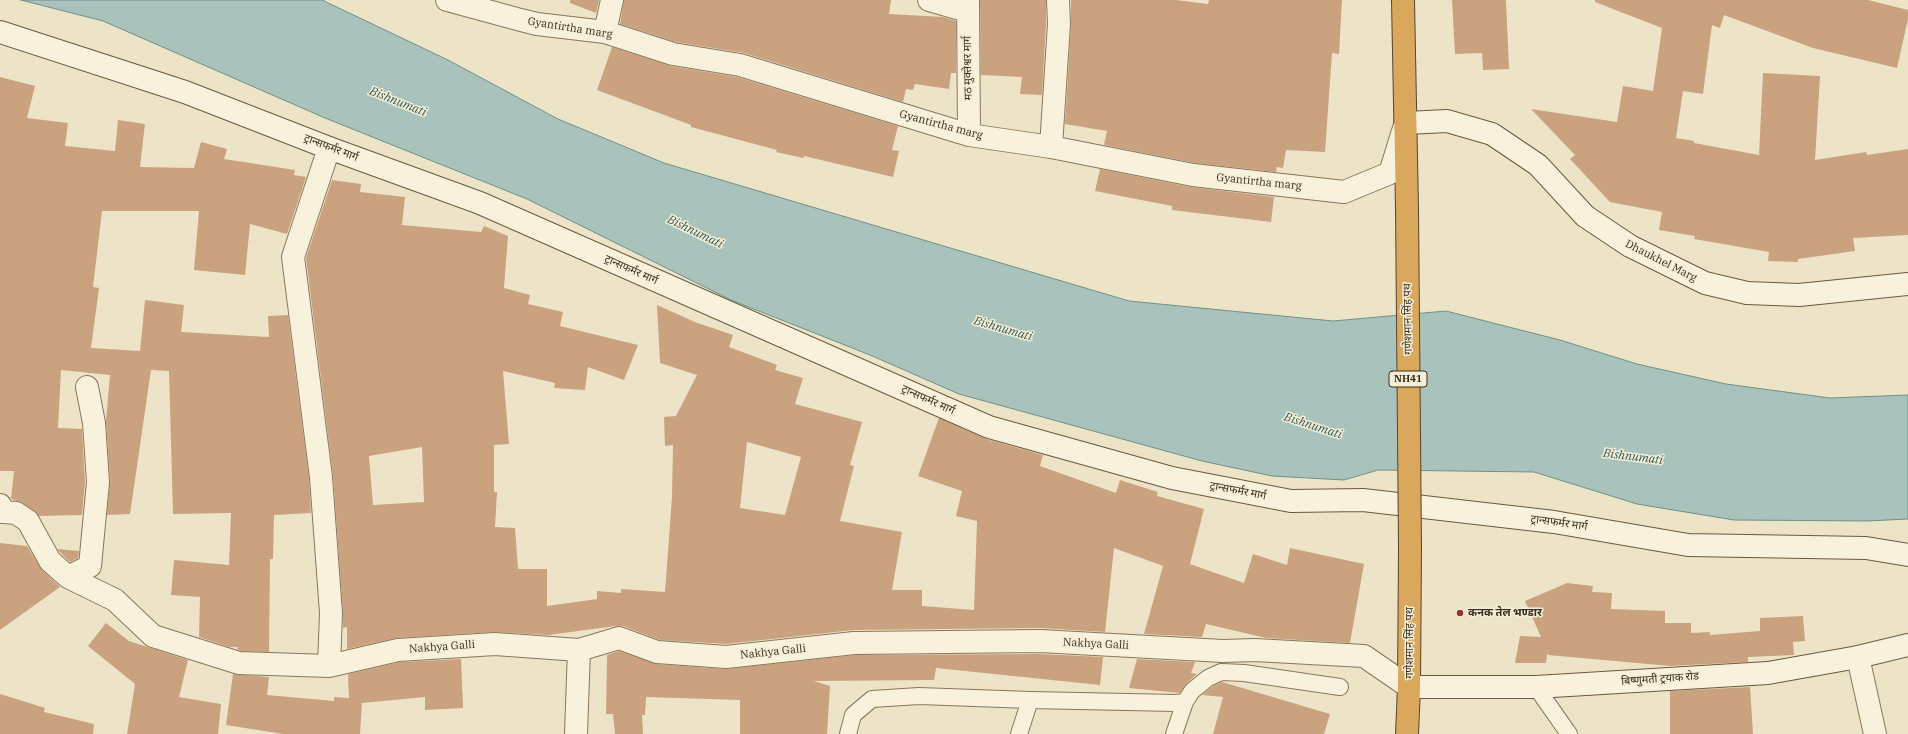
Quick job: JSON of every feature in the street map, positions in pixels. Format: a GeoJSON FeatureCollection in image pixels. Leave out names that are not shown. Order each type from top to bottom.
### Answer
{"type":"FeatureCollection","features":[{"type":"Feature","properties":{"kind":"highway","name":"गणेशमान सिंह पथ"},"geometry":{"type":"LineString","coordinates":[[1403,0],[1406,123],[1410,549],[1409,688],[1407,734]]}},
{"type":"Feature","properties":{"kind":"street","name":"Gyantirtha marg"},"geometry":{"type":"LineString","coordinates":[[447,0],[537,24],[605,32],[673,54],[740,65],[969,135],[1051,147],[1193,175],[1344,192],[1390,173],[1406,123]]}},
{"type":"Feature","properties":{"kind":"street"},"geometry":{"type":"LineString","coordinates":[[605,32],[612,0]]}},
{"type":"Feature","properties":{"kind":"street"},"geometry":{"type":"LineString","coordinates":[[929,0],[968,6]]}},
{"type":"Feature","properties":{"kind":"street"},"geometry":{"type":"LineString","coordinates":[[1051,147],[1059,24],[1058,0]]}},
{"type":"Feature","properties":{"kind":"street","name":"मठ मुक्तेश्वर मार्ग"},"geometry":{"type":"LineString","coordinates":[[968,6],[969,135]]}},
{"type":"Feature","properties":{"kind":"street","name":"ट्रान्सफर्मर मार्ग"},"geometry":{"type":"LineString","coordinates":[[0,32],[185,92],[329,148],[480,203],[989,427],[1172,478],[1292,501],[1370,500],[1554,522],[1688,545],[1866,548],[1908,555]]}},
{"type":"Feature","properties":{"kind":"street","name":"Dhaukhel Marg"},"geometry":{"type":"LineString","coordinates":[[1406,123],[1447,121],[1492,134],[1538,165],[1585,216],[1630,246],[1705,282],[1747,293],[1799,295],[1856,291],[1908,284]]}},
{"type":"Feature","properties":{"kind":"street"},"geometry":{"type":"LineString","coordinates":[[329,148],[293,257],[321,477],[331,613],[329,666]]}},
{"type":"Feature","properties":{"kind":"street"},"geometry":{"type":"LineString","coordinates":[[68,577],[90,566],[98,482],[94,423],[87,387]]}},
{"type":"Feature","properties":{"kind":"street","name":"Nakhya Galli"},"geometry":{"type":"LineString","coordinates":[[0,505],[4,512],[16,512],[28,521],[50,561],[68,577],[114,600],[153,636],[239,663],[329,666],[398,650],[496,644],[579,650],[619,638],[657,652],[726,657],[854,644],[1040,641],[1223,651],[1255,650],[1364,656],[1409,688]]}},
{"type":"Feature","properties":{"kind":"street","name":"बिष्णुमती ट्रयाक रोड"},"geometry":{"type":"LineString","coordinates":[[1409,688],[1536,687],[1768,672],[1858,657],[1908,645]]}},
{"type":"Feature","properties":{"kind":"street"},"geometry":{"type":"LineString","coordinates":[[576,734],[579,650]]}},
{"type":"Feature","properties":{"kind":"street"},"geometry":{"type":"LineString","coordinates":[[1858,657],[1875,734]]}},
{"type":"Feature","properties":{"kind":"lane"},"geometry":{"type":"LineString","coordinates":[[1174,734],[1185,702],[1192,692],[1208,678],[1221,672],[1244,672],[1340,687]]}},
{"type":"Feature","properties":{"kind":"lane"},"geometry":{"type":"LineString","coordinates":[[1536,687],[1568,734]]}},
{"type":"Feature","properties":{"kind":"lane"},"geometry":{"type":"LineString","coordinates":[[848,734],[853,715],[872,699],[919,696],[1030,700],[1185,702]]}},
{"type":"Feature","properties":{"kind":"lane"},"geometry":{"type":"LineString","coordinates":[[1019,734],[1030,700]]}},
{"type":"Feature","properties":{"kind":"water","name":"Bishnumati"},"geometry":{"type":"Polygon","coordinates":[[[21,0],[322,0],[448,60],[558,119],[664,163],[1129,301],[1333,321],[1446,311],[1560,340],[1637,364],[1726,384],[1830,398],[1908,395],[1908,519],[1867,521],[1734,520],[1637,504],[1534,472],[1378,470],[1344,480],[1272,476],[1202,461],[959,394],[870,355],[731,300],[527,199],[325,118],[103,21],[21,0]]]}},
{"type":"Feature","properties":{"kind":"building"},"geometry":{"type":"Polygon","coordinates":[[[570,0],[599,0],[596,13],[570,3],[570,0]]]}},
{"type":"Feature","properties":{"kind":"building"},"geometry":{"type":"Polygon","coordinates":[[[624,0],[891,0],[889,14],[943,17],[956,21],[956,73],[951,73],[949,89],[915,84],[913,90],[906,89],[903,102],[744,53],[676,42],[620,24],[624,0]]]}},
{"type":"Feature","properties":{"kind":"building"},"geometry":{"type":"Polygon","coordinates":[[[980,0],[1046,0],[1042,95],[1020,94],[1022,77],[981,75],[980,0]]]}},
{"type":"Feature","properties":{"kind":"building"},"geometry":{"type":"Polygon","coordinates":[[[1071,0],[1176,0],[1208,4],[1209,0],[1342,0],[1339,54],[1332,53],[1325,152],[1286,150],[1283,168],[1277,167],[1276,172],[1195,163],[1104,145],[1107,131],[1065,124],[1071,25],[1071,0]]]}},
{"type":"Feature","properties":{"kind":"building"},"geometry":{"type":"Polygon","coordinates":[[[1452,0],[1506,0],[1509,69],[1483,70],[1482,53],[1455,54],[1452,0]]]}},
{"type":"Feature","properties":{"kind":"building"},"geometry":{"type":"Polygon","coordinates":[[[1595,0],[1868,0],[1908,10],[1908,19],[1897,68],[1813,48],[1724,15],[1720,28],[1712,25],[1703,94],[1683,91],[1676,138],[1694,141],[1694,143],[1759,155],[1763,73],[1820,76],[1815,160],[1866,152],[1867,155],[1908,149],[1908,235],[1853,238],[1855,251],[1798,259],[1798,262],[1768,261],[1769,252],[1694,239],[1695,236],[1659,230],[1662,212],[1610,202],[1570,159],[1575,155],[1531,109],[1617,122],[1623,86],[1653,91],[1662,28],[1595,2],[1595,0]]]}},
{"type":"Feature","properties":{"kind":"building"},"geometry":{"type":"Polygon","coordinates":[[[612,47],[671,66],[737,77],[898,126],[892,150],[899,151],[893,177],[804,156],[803,158],[776,152],[777,150],[691,127],[691,125],[597,90],[612,47]]]}},
{"type":"Feature","properties":{"kind":"building"},"geometry":{"type":"Polygon","coordinates":[[[0,77],[35,86],[27,118],[68,123],[65,146],[115,151],[118,120],[145,124],[140,167],[194,168],[201,142],[227,149],[224,159],[295,170],[294,175],[306,177],[287,234],[250,224],[245,275],[194,270],[199,211],[102,211],[93,287],[99,288],[91,348],[140,351],[145,300],[184,305],[181,332],[269,337],[268,316],[288,315],[309,478],[311,513],[274,515],[273,559],[270,559],[269,652],[241,651],[237,649],[238,647],[229,647],[199,637],[200,597],[171,595],[174,560],[229,565],[231,513],[173,514],[169,371],[151,370],[130,514],[107,515],[110,481],[106,421],[110,375],[61,370],[58,428],[82,429],[85,482],[82,515],[39,516],[23,503],[11,499],[14,471],[0,471],[0,77]]]}},
{"type":"Feature","properties":{"kind":"building"},"geometry":{"type":"Polygon","coordinates":[[[1100,169],[1191,187],[1274,197],[1271,222],[1172,210],[1172,206],[1095,191],[1100,169]]]}},
{"type":"Feature","properties":{"kind":"building"},"geometry":{"type":"Polygon","coordinates":[[[332,180],[361,184],[360,192],[405,197],[402,225],[481,232],[484,226],[508,236],[504,288],[530,295],[528,304],[563,312],[560,326],[638,345],[624,380],[588,367],[585,390],[554,388],[555,383],[503,371],[509,444],[494,445],[494,492],[497,492],[495,527],[515,528],[518,569],[547,569],[547,606],[597,599],[597,591],[621,593],[621,589],[665,592],[672,497],[673,445],[665,446],[664,417],[676,416],[697,375],[660,363],[657,305],[695,322],[733,335],[729,347],[777,365],[775,370],[803,378],[795,404],[862,422],[850,465],[854,466],[840,521],[902,532],[892,590],[922,590],[922,606],[974,610],[977,521],[956,516],[962,491],[918,476],[939,418],[986,439],[1043,455],[1040,466],[1116,493],[1120,480],[1158,492],[1157,496],[1204,509],[1190,564],[1244,583],[1253,554],[1287,565],[1290,548],[1364,564],[1350,643],[1266,638],[1206,624],[1202,637],[1144,634],[1163,566],[1114,548],[1105,632],[1040,628],[854,630],[726,644],[660,640],[623,626],[616,626],[548,635],[494,632],[397,638],[347,649],[347,627],[343,628],[333,475],[306,258],[332,180]],[[747,442],[740,508],[785,515],[801,457],[747,442]],[[422,447],[369,456],[373,505],[424,502],[422,447]]]}},
{"type":"Feature","properties":{"kind":"building"},"geometry":{"type":"Polygon","coordinates":[[[0,543],[27,546],[42,570],[60,587],[0,630],[0,543]]]}},
{"type":"Feature","properties":{"kind":"building"},"geometry":{"type":"Polygon","coordinates":[[[57,549],[79,551],[78,558],[70,562],[57,549]]]}},
{"type":"Feature","properties":{"kind":"building"},"geometry":{"type":"Polygon","coordinates":[[[1567,583],[1593,586],[1592,592],[1612,593],[1611,609],[1665,611],[1665,623],[1691,623],[1691,633],[1710,632],[1710,635],[1760,631],[1760,618],[1803,616],[1805,641],[1793,642],[1794,655],[1748,657],[1748,662],[1670,666],[1548,655],[1547,653],[1546,663],[1515,663],[1520,636],[1541,637],[1525,601],[1567,583]]]}},
{"type":"Feature","properties":{"kind":"building"},"geometry":{"type":"Polygon","coordinates":[[[106,623],[129,641],[188,660],[179,697],[221,704],[218,734],[127,734],[135,684],[88,646],[106,623]]]}},
{"type":"Feature","properties":{"kind":"building"},"geometry":{"type":"Polygon","coordinates":[[[619,651],[656,664],[725,669],[855,655],[1040,654],[1103,657],[1100,685],[936,668],[934,680],[814,681],[830,686],[827,734],[740,734],[740,700],[646,697],[645,715],[642,715],[643,734],[615,734],[613,714],[606,714],[607,655],[619,651]]]}},
{"type":"Feature","properties":{"kind":"building"},"geometry":{"type":"Polygon","coordinates":[[[461,659],[463,708],[425,710],[425,697],[362,703],[360,734],[283,734],[226,725],[233,674],[269,677],[267,695],[334,701],[334,697],[349,698],[348,674],[400,662],[461,659]]]}},
{"type":"Feature","properties":{"kind":"building"},"geometry":{"type":"Polygon","coordinates":[[[1137,659],[1195,662],[1191,673],[1197,674],[1186,684],[1180,693],[1129,688],[1137,659]]]}},
{"type":"Feature","properties":{"kind":"building"},"geometry":{"type":"Polygon","coordinates":[[[1222,682],[1330,714],[1324,734],[1213,734],[1223,697],[1202,695],[1213,686],[1222,682]]]}},
{"type":"Feature","properties":{"kind":"building"},"geometry":{"type":"Polygon","coordinates":[[[1750,687],[1753,734],[1670,734],[1670,691],[1750,687]]]}},
{"type":"Feature","properties":{"kind":"building"},"geometry":{"type":"Polygon","coordinates":[[[0,694],[45,708],[44,712],[94,724],[93,734],[0,734],[0,694]]]}},
{"type":"Feature","properties":{"kind":"place","name":"कनक तेल भण्डार"},"geometry":{"type":"Point","coordinates":[1460,613]}}]}
